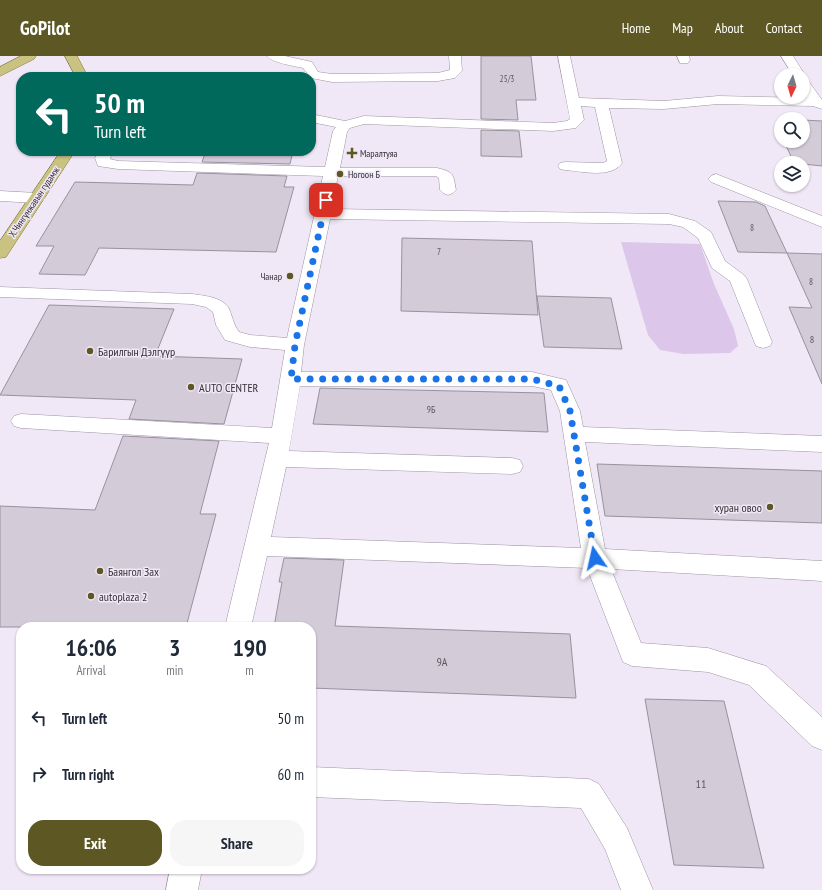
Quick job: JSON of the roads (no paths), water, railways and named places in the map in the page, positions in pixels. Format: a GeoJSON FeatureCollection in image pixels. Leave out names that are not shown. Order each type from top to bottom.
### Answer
{"type":"FeatureCollection","features":[{"type":"Feature","properties":{"kind":"main road"},"geometry":{"type":"LineString","coordinates":[[0,72],[30,56]]}},
{"type":"Feature","properties":{"kind":"main road"},"geometry":{"type":"LineString","coordinates":[[71,56],[79,72]]}},
{"type":"Feature","properties":{"kind":"main road","name":"Х.Чингүнжавын гудамж"},"geometry":{"type":"LineString","coordinates":[[0,253],[65,156]]}},
{"type":"Feature","properties":{"kind":"street"},"geometry":{"type":"LineString","coordinates":[[273,56],[285,60],[308,60],[313,72]]}},
{"type":"Feature","properties":{"kind":"street"},"geometry":{"type":"LineString","coordinates":[[316,75],[332,78],[438,77],[451,75],[456,71],[455,56]]}},
{"type":"Feature","properties":{"kind":"street"},"geometry":{"type":"LineString","coordinates":[[316,118],[345,125],[364,120],[553,126],[571,125],[577,120],[564,56]]}},
{"type":"Feature","properties":{"kind":"street"},"geometry":{"type":"LineString","coordinates":[[787,56],[795,68]]}},
{"type":"Feature","properties":{"kind":"street"},"geometry":{"type":"LineString","coordinates":[[810,91],[819,103]]}},
{"type":"Feature","properties":{"kind":"street"},"geometry":{"type":"LineString","coordinates":[[574,102],[678,105],[718,100],[819,103]]}},
{"type":"Feature","properties":{"kind":"street"},"geometry":{"type":"LineString","coordinates":[[565,166],[605,168],[615,163],[601,103]]}},
{"type":"Feature","properties":{"kind":"street"},"geometry":{"type":"LineString","coordinates":[[239,622],[276,459],[291,379],[295,345],[324,214],[340,131],[345,125]]}},
{"type":"Feature","properties":{"kind":"street"},"geometry":{"type":"LineString","coordinates":[[103,156],[103,163],[118,165],[332,172],[437,172],[446,174],[448,190]]}},
{"type":"Feature","properties":{"kind":"street"},"geometry":{"type":"LineString","coordinates":[[716,179],[822,222]]}},
{"type":"Feature","properties":{"kind":"street"},"geometry":{"type":"LineString","coordinates":[[0,196],[37,198]]}},
{"type":"Feature","properties":{"kind":"street"},"geometry":{"type":"LineString","coordinates":[[324,214],[669,219],[689,224],[705,235],[718,264],[738,278],[764,342]]}},
{"type":"Feature","properties":{"kind":"street"},"geometry":{"type":"LineString","coordinates":[[0,292],[192,298],[212,303],[221,310],[225,325],[232,336],[250,341],[295,345]]}},
{"type":"Feature","properties":{"kind":"street"},"geometry":{"type":"LineString","coordinates":[[291,379],[532,379],[559,386],[570,411],[595,558],[632,654],[708,660],[756,675],[822,736]]}},
{"type":"Feature","properties":{"kind":"street"},"geometry":{"type":"LineString","coordinates":[[21,421],[280,436]]}},
{"type":"Feature","properties":{"kind":"street"},"geometry":{"type":"LineString","coordinates":[[573,434],[822,444]]}},
{"type":"Feature","properties":{"kind":"street"},"geometry":{"type":"LineString","coordinates":[[276,459],[512,466]]}},
{"type":"Feature","properties":{"kind":"street"},"geometry":{"type":"LineString","coordinates":[[257,546],[595,558],[822,571]]}},
{"type":"Feature","properties":{"kind":"street"},"geometry":{"type":"LineString","coordinates":[[316,782],[588,794],[616,839],[637,890]]}},
{"type":"Feature","properties":{"kind":"street"},"geometry":{"type":"LineString","coordinates":[[182,890],[185,874]]}},
{"type":"Feature","properties":{"kind":"place","name":"Маралтуяа"},"geometry":{"type":"Point","coordinates":[352,153]}},
{"type":"Feature","properties":{"kind":"place","name":"Ногоон Б"},"geometry":{"type":"Point","coordinates":[340,174]}},
{"type":"Feature","properties":{"kind":"place","name":"Чанар"},"geometry":{"type":"Point","coordinates":[290,276]}},
{"type":"Feature","properties":{"kind":"place","name":"Барилгын Дэлгүүр"},"geometry":{"type":"Point","coordinates":[90,351]}},
{"type":"Feature","properties":{"kind":"place","name":"AUTO CENTER"},"geometry":{"type":"Point","coordinates":[191,387]}},
{"type":"Feature","properties":{"kind":"place","name":"хуран овоо"},"geometry":{"type":"Point","coordinates":[770,507]}},
{"type":"Feature","properties":{"kind":"place","name":"Баянгол Зах"},"geometry":{"type":"Point","coordinates":[100,571]}},
{"type":"Feature","properties":{"kind":"place","name":"autoplaza 2"},"geometry":{"type":"Point","coordinates":[91,596]}}]}
